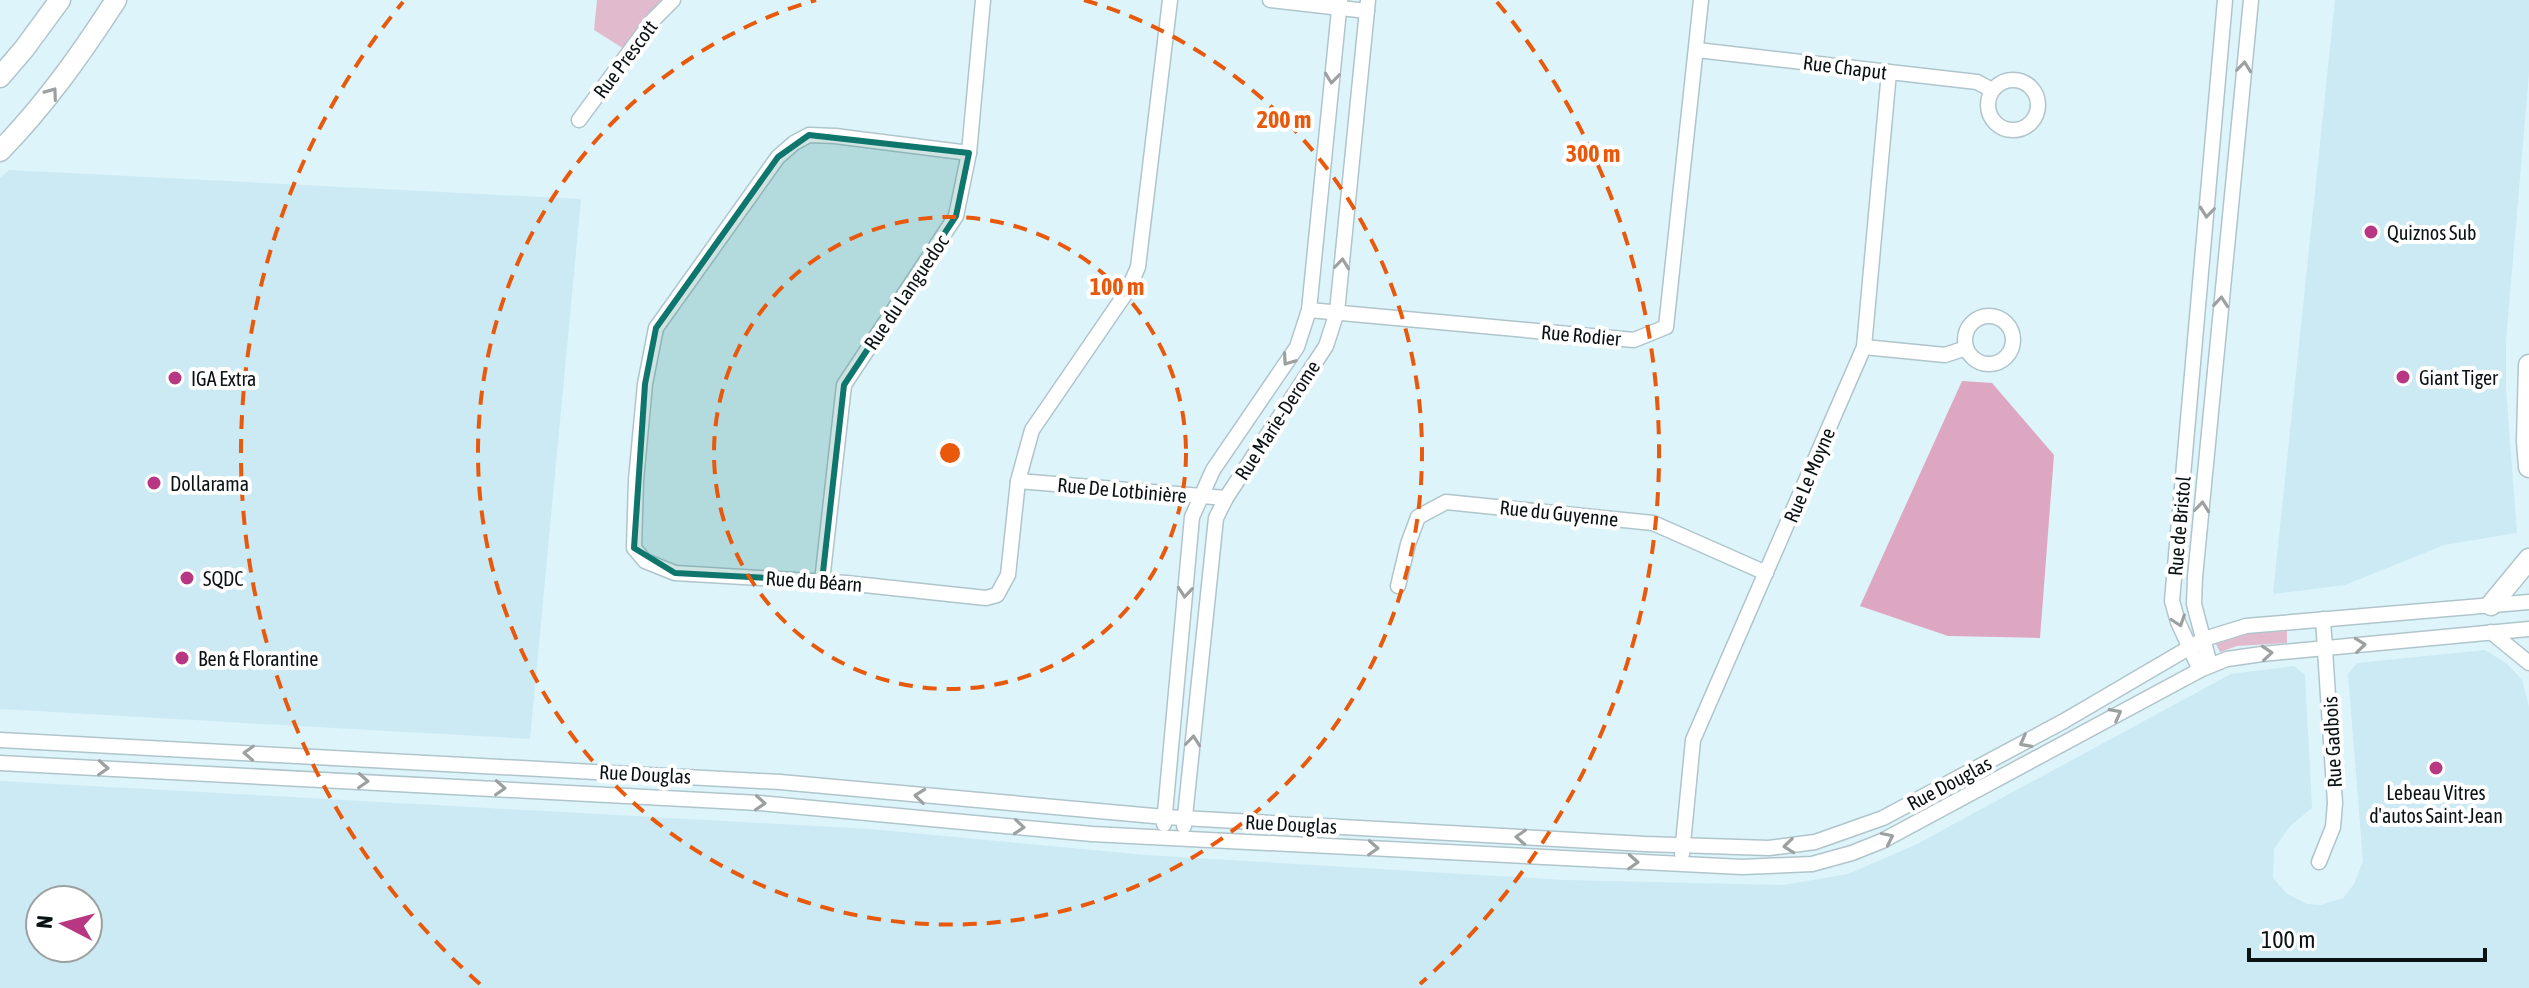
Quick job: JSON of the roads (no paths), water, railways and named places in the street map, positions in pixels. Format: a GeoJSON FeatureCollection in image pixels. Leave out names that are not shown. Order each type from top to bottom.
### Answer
{"type":"FeatureCollection","features":[{"type":"Feature","properties":{"kind":"street"},"geometry":{"type":"LineString","coordinates":[[0,77],[60,0]]}},
{"type":"Feature","properties":{"kind":"street"},"geometry":{"type":"LineString","coordinates":[[0,151],[41,109],[116,0]]}},
{"type":"Feature","properties":{"kind":"street","name":"Rue Prescott"},"geometry":{"type":"LineString","coordinates":[[579,120],[653,20],[673,0]]}},
{"type":"Feature","properties":{"kind":"street","name":"Rue du Languedoc"},"geometry":{"type":"LineString","coordinates":[[822,581],[844,385],[956,216],[969,153],[983,0]]}},
{"type":"Feature","properties":{"kind":"street","name":"Rue du Béarn"},"geometry":{"type":"LineString","coordinates":[[969,153],[809,135],[778,157],[656,328],[645,384],[636,480],[634,548],[645,561],[675,573],[822,581],[986,598],[997,595],[1008,575],[1018,481],[1032,430],[1128,290],[1138,267],[1170,0]]}},
{"type":"Feature","properties":{"kind":"street"},"geometry":{"type":"LineString","coordinates":[[1270,0],[1367,5]]}},
{"type":"Feature","properties":{"kind":"street","name":"Rue Rodier"},"geometry":{"type":"LineString","coordinates":[[1309,310],[1634,340],[1666,327],[1701,0]]}},
{"type":"Feature","properties":{"kind":"street","name":"Rue de Bristol"},"geometry":{"type":"LineString","coordinates":[[2205,668],[2178,622],[2172,601],[2225,0]]}},
{"type":"Feature","properties":{"kind":"street","name":"Rue de Bristol"},"geometry":{"type":"LineString","coordinates":[[2205,668],[2204,639],[2194,595],[2251,0]]}},
{"type":"Feature","properties":{"kind":"street","name":"Rue Marie-Derome"},"geometry":{"type":"LineString","coordinates":[[1163,837],[1192,517],[1213,470],[1297,347],[1309,310],[1340,4]]}},
{"type":"Feature","properties":{"kind":"street","name":"Rue Marie-Derome"},"geometry":{"type":"LineString","coordinates":[[1183,839],[1216,518],[1326,346],[1337,312],[1367,5]]}},
{"type":"Feature","properties":{"kind":"street","name":"Rue Chaput"},"geometry":{"type":"LineString","coordinates":[[1697,50],[1977,82],[1992,90]]}},
{"type":"Feature","properties":{"kind":"street","name":"Rue Le Moyne"},"geometry":{"type":"LineString","coordinates":[[1681,865],[1693,740],[1864,347],[1889,72]]}},
{"type":"Feature","properties":{"kind":"street"},"geometry":{"type":"LineString","coordinates":[[2215,135],[2236,135]]}},
{"type":"Feature","properties":{"kind":"street"},"geometry":{"type":"LineString","coordinates":[[1864,347],[1945,355],[1966,348]]}},
{"type":"Feature","properties":{"kind":"street"},"geometry":{"type":"LineString","coordinates":[[2529,365],[2529,467]]}},
{"type":"Feature","properties":{"kind":"street"},"geometry":{"type":"LineString","coordinates":[[2191,377],[2215,380]]}},
{"type":"Feature","properties":{"kind":"street","name":"Rue De Lotbinière"},"geometry":{"type":"LineString","coordinates":[[1018,481],[1226,498]]}},
{"type":"Feature","properties":{"kind":"street","name":"Rue du Guyenne"},"geometry":{"type":"LineString","coordinates":[[1398,586],[1418,517],[1446,502],[1653,523],[1766,573]]}},
{"type":"Feature","properties":{"kind":"street"},"geometry":{"type":"LineString","coordinates":[[2491,605],[2529,559]]}},
{"type":"Feature","properties":{"kind":"street","name":"Rue Douglas"},"geometry":{"type":"LineString","coordinates":[[0,740],[780,782],[1165,817],[1682,845],[1785,847],[1850,832],[1928,794],[2204,639],[2246,626],[2529,602]]}},
{"type":"Feature","properties":{"kind":"street","name":"Rue Gadbois"},"geometry":{"type":"LineString","coordinates":[[2319,862],[2329,840],[2334,816],[2323,619]]}},
{"type":"Feature","properties":{"kind":"street","name":"Rue Douglas"},"geometry":{"type":"LineString","coordinates":[[0,763],[759,803],[1092,834],[1761,868],[1797,866],[1852,853],[1897,834],[2205,668],[2244,656],[2529,629]]}},
{"type":"Feature","properties":{"kind":"street"},"geometry":{"type":"LineString","coordinates":[[2491,632],[2529,663]]}},
{"type":"Feature","properties":{"kind":"place","name":"Quiznos Sub"},"geometry":{"type":"Point","coordinates":[2371,232]}},
{"type":"Feature","properties":{"kind":"place","name":"Giant Tiger"},"geometry":{"type":"Point","coordinates":[2403,377]}},
{"type":"Feature","properties":{"kind":"place","name":"IGA Extra"},"geometry":{"type":"Point","coordinates":[175,378]}},
{"type":"Feature","properties":{"kind":"place","name":"Dollarama"},"geometry":{"type":"Point","coordinates":[154,483]}},
{"type":"Feature","properties":{"kind":"place","name":"SQDC"},"geometry":{"type":"Point","coordinates":[187,578]}},
{"type":"Feature","properties":{"kind":"place","name":"Ben & Florantine"},"geometry":{"type":"Point","coordinates":[182,658]}},
{"type":"Feature","properties":{"kind":"place","name":"Lebeau Vitres d'autos Saint-Jean"},"geometry":{"type":"Point","coordinates":[2436,768]}}]}
